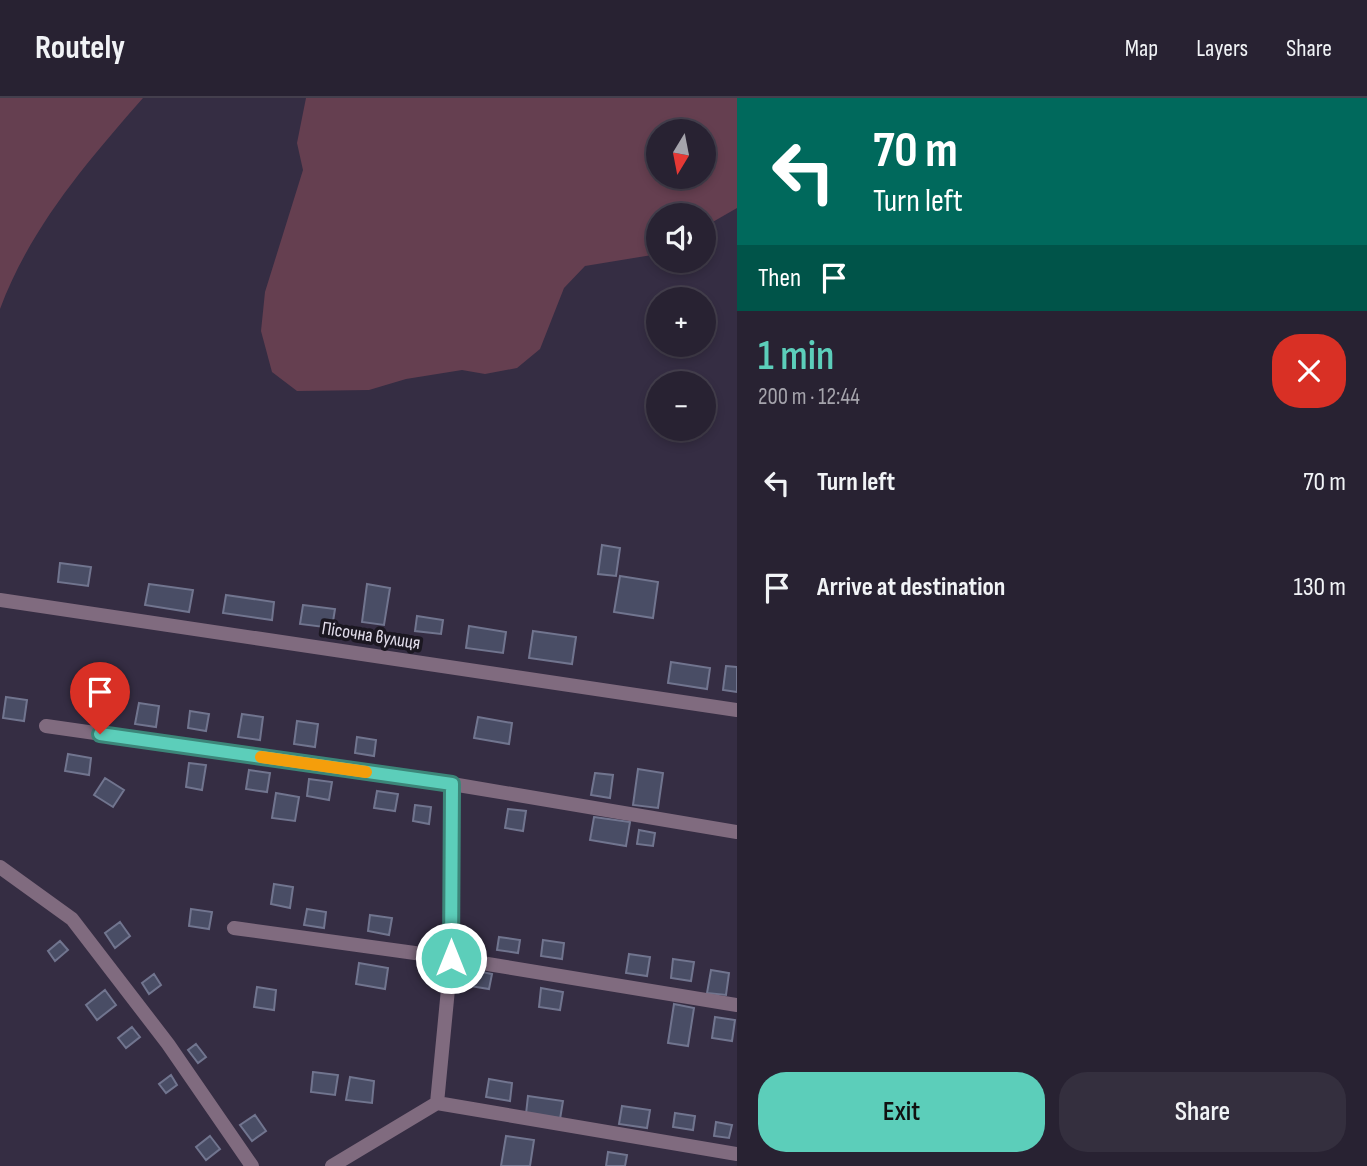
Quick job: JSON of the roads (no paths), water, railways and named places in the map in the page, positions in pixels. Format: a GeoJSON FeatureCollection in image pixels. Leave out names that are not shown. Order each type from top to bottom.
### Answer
{"type":"FeatureCollection","features":[{"type":"Feature","properties":{"kind":"street","name":"Пісочна вулиця"},"geometry":{"type":"LineString","coordinates":[[0,600],[737,710]]}},
{"type":"Feature","properties":{"kind":"street"},"geometry":{"type":"LineString","coordinates":[[46,726],[452,784],[737,832]]}},
{"type":"Feature","properties":{"kind":"street"},"geometry":{"type":"LineString","coordinates":[[436,1103],[451,958],[452,784]]}},
{"type":"Feature","properties":{"kind":"street"},"geometry":{"type":"LineString","coordinates":[[0,867],[72,919],[168,1044],[252,1166]]}},
{"type":"Feature","properties":{"kind":"street"},"geometry":{"type":"LineString","coordinates":[[234,928],[451,958],[737,1005]]}},
{"type":"Feature","properties":{"kind":"street"},"geometry":{"type":"LineString","coordinates":[[332,1166],[436,1103],[737,1154]]}}]}
